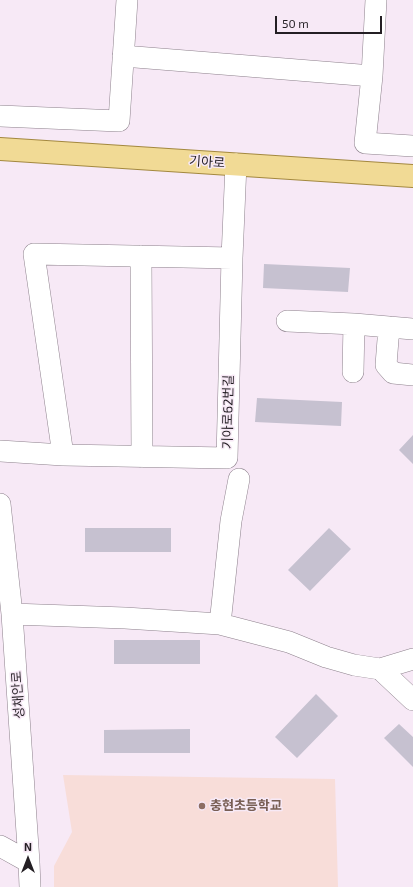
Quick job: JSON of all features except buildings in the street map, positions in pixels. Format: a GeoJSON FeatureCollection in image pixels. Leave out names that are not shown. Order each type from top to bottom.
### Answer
{"type":"FeatureCollection","features":[{"type":"Feature","properties":{"kind":"main road","name":"기아로"},"geometry":{"type":"LineString","coordinates":[[0,149],[413,176]]}},
{"type":"Feature","properties":{"kind":"street"},"geometry":{"type":"LineString","coordinates":[[0,116],[119,121],[127,0]]}},
{"type":"Feature","properties":{"kind":"street"},"geometry":{"type":"LineString","coordinates":[[376,0],[372,76],[365,143],[413,146]]}},
{"type":"Feature","properties":{"kind":"street"},"geometry":{"type":"LineString","coordinates":[[123,56],[372,76]]}},
{"type":"Feature","properties":{"kind":"street","name":"기아로62번길"},"geometry":{"type":"LineString","coordinates":[[0,451],[63,455],[226,458],[236,164]]}},
{"type":"Feature","properties":{"kind":"street"},"geometry":{"type":"LineString","coordinates":[[63,455],[34,254],[232,258]]}},
{"type":"Feature","properties":{"kind":"street"},"geometry":{"type":"LineString","coordinates":[[141,256],[142,457]]}},
{"type":"Feature","properties":{"kind":"street"},"geometry":{"type":"LineString","coordinates":[[287,321],[354,324],[413,329]]}},
{"type":"Feature","properties":{"kind":"street"},"geometry":{"type":"LineString","coordinates":[[353,372],[354,324]]}},
{"type":"Feature","properties":{"kind":"street"},"geometry":{"type":"LineString","coordinates":[[389,327],[386,365],[393,373],[413,375]]}},
{"type":"Feature","properties":{"kind":"street"},"geometry":{"type":"LineString","coordinates":[[220,624],[231,521],[239,478]]}},
{"type":"Feature","properties":{"kind":"street","name":"성채안로"},"geometry":{"type":"LineString","coordinates":[[0,504],[12,614],[30,887]]}},
{"type":"Feature","properties":{"kind":"street"},"geometry":{"type":"LineString","coordinates":[[12,614],[125,618],[220,624],[289,642],[326,657],[354,665],[380,669],[413,659]]}},
{"type":"Feature","properties":{"kind":"street"},"geometry":{"type":"LineString","coordinates":[[380,669],[413,700]]}},
{"type":"Feature","properties":{"kind":"street"},"geometry":{"type":"LineString","coordinates":[[0,846],[29,862]]}},
{"type":"Feature","properties":{"kind":"shaded area","name":"충현초등학교"},"geometry":{"type":"Polygon","coordinates":[[[63,775],[335,779],[338,887],[54,887],[54,866],[72,832],[63,775]]]}},
{"type":"Feature","properties":{"kind":"place","name":"충현초등학교"},"geometry":{"type":"Point","coordinates":[202,806]}}]}
